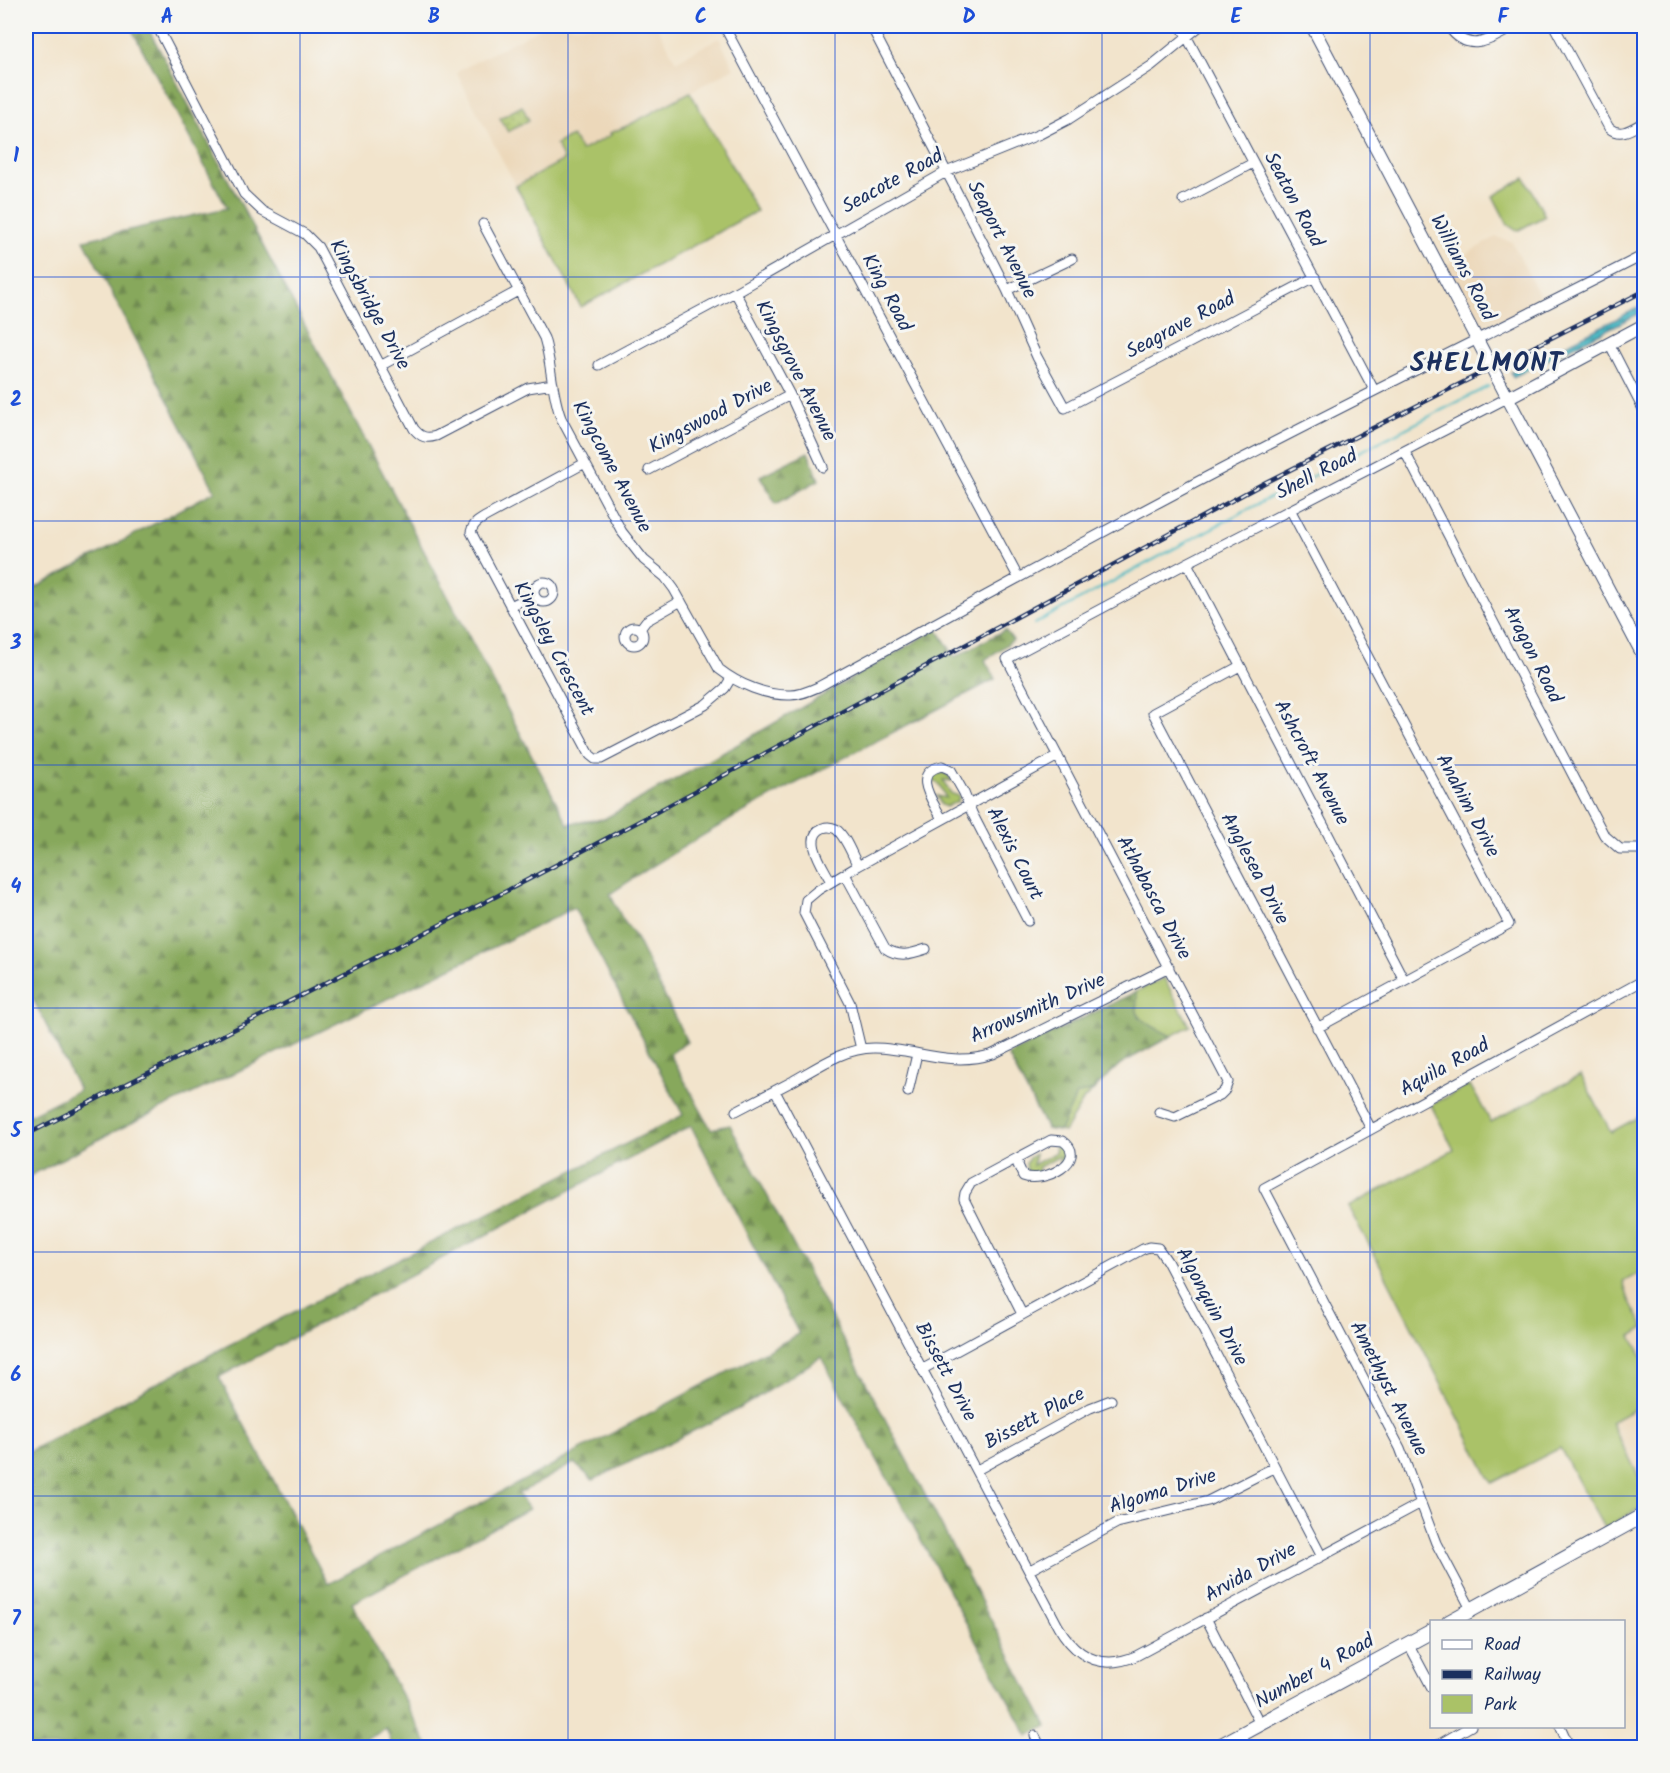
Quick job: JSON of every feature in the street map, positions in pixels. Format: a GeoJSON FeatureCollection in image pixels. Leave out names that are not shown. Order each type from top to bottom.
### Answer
{"type":"FeatureCollection","features":[{"type":"Feature","properties":{"kind":"main road"},"geometry":{"type":"LineString","coordinates":[[1452,1620],[1644,1515]]}},
{"type":"Feature","properties":{"kind":"main road","name":"Number 4 Road"},"geometry":{"type":"LineString","coordinates":[[1216,1748],[1430,1632]]}},
{"type":"Feature","properties":{"kind":"street","name":"Kingsbridge Drive"},"geometry":{"type":"LineString","coordinates":[[157,26],[244,194],[262,211],[313,240],[382,365],[414,429],[421,436],[428,438],[436,436],[528,388],[553,384]]}},
{"type":"Feature","properties":{"kind":"street","name":"King Road"},"geometry":{"type":"LineString","coordinates":[[724,26],[1018,577]]}},
{"type":"Feature","properties":{"kind":"street","name":"Seaport Avenue"},"geometry":{"type":"LineString","coordinates":[[871,26],[1007,290],[1037,357],[1065,408]]}},
{"type":"Feature","properties":{"kind":"street","name":"Seaton Road"},"geometry":{"type":"LineString","coordinates":[[1181,26],[1374,390]]}},
{"type":"Feature","properties":{"kind":"street","name":"Seacote Road"},"geometry":{"type":"LineString","coordinates":[[599,364],[735,292],[946,172],[1040,134],[1069,119],[1151,66],[1200,26]]}},
{"type":"Feature","properties":{"kind":"street","name":"Williams Road"},"geometry":{"type":"LineString","coordinates":[[1312,26],[1644,657]]}},
{"type":"Feature","properties":{"kind":"street"},"geometry":{"type":"LineString","coordinates":[[1448,26],[1459,38],[1473,44],[1516,26]]}},
{"type":"Feature","properties":{"kind":"street"},"geometry":{"type":"LineString","coordinates":[[1554,26],[1611,131],[1621,133],[1644,122]]}},
{"type":"Feature","properties":{"kind":"street"},"geometry":{"type":"LineString","coordinates":[[1183,200],[1253,163]]}},
{"type":"Feature","properties":{"kind":"street","name":"Kingcome Avenue"},"geometry":{"type":"LineString","coordinates":[[483,224],[544,338],[550,357],[556,404],[561,418],[622,532],[644,560],[665,577],[719,669],[731,678],[773,693],[791,695],[804,693],[1018,577]]}},
{"type":"Feature","properties":{"kind":"street"},"geometry":{"type":"LineString","coordinates":[[1018,577],[1374,390],[1644,255]]}},
{"type":"Feature","properties":{"kind":"street"},"geometry":{"type":"LineString","coordinates":[[1007,290],[1072,259]]}},
{"type":"Feature","properties":{"kind":"street","name":"Seagrave Road"},"geometry":{"type":"LineString","coordinates":[[1065,408],[1315,277]]}},
{"type":"Feature","properties":{"kind":"street"},"geometry":{"type":"LineString","coordinates":[[382,365],[518,291]]}},
{"type":"Feature","properties":{"kind":"street","name":"Kingsgrove Avenue"},"geometry":{"type":"LineString","coordinates":[[735,292],[790,395],[823,466]]}},
{"type":"Feature","properties":{"kind":"street","name":"Shell Road"},"geometry":{"type":"LineString","coordinates":[[1007,659],[1187,563],[1509,398],[1644,325]]}},
{"type":"Feature","properties":{"kind":"street"},"geometry":{"type":"LineString","coordinates":[[1609,343],[1644,411]]}},
{"type":"Feature","properties":{"kind":"street","name":"Kingswood Drive"},"geometry":{"type":"LineString","coordinates":[[649,470],[790,395]]}},
{"type":"Feature","properties":{"kind":"street","name":"Aragon Road"},"geometry":{"type":"LineString","coordinates":[[1405,452],[1604,834],[1620,849],[1639,849],[1644,846]]}},
{"type":"Feature","properties":{"kind":"street","name":"Kingsley Crescent"},"geometry":{"type":"LineString","coordinates":[[585,463],[485,517],[472,527],[471,532],[586,750],[595,759],[602,759],[705,705],[725,688],[731,678]]}},
{"type":"Feature","properties":{"kind":"street","name":"Anahim Drive"},"geometry":{"type":"LineString","coordinates":[[1291,511],[1509,924],[1317,1028]]}},
{"type":"Feature","properties":{"kind":"street","name":"Ashcroft Avenue"},"geometry":{"type":"LineString","coordinates":[[1187,563],[1404,980]]}},
{"type":"Feature","properties":{"kind":"street"},"geometry":{"type":"LineString","coordinates":[[510,606],[534,595]]}},
{"type":"Feature","properties":{"kind":"street"},"geometry":{"type":"LineString","coordinates":[[640,629],[646,621],[681,601]]}},
{"type":"Feature","properties":{"kind":"street","name":"Athabasca Drive"},"geometry":{"type":"LineString","coordinates":[[1007,659],[1228,1082],[1220,1095],[1175,1117],[1160,1112]]}},
{"type":"Feature","properties":{"kind":"street","name":"Anglesea Drive"},"geometry":{"type":"LineString","coordinates":[[1240,666],[1153,713],[1371,1129]]}},
{"type":"Feature","properties":{"kind":"street"},"geometry":{"type":"LineString","coordinates":[[861,1049],[850,1003],[804,913],[804,903],[810,895],[858,866],[1058,756]]}},
{"type":"Feature","properties":{"kind":"street","name":"Alexis Court"},"geometry":{"type":"LineString","coordinates":[[942,819],[926,787],[926,776],[942,766],[951,770],[964,793],[1028,921]]}},
{"type":"Feature","properties":{"kind":"street"},"geometry":{"type":"LineString","coordinates":[[831,882],[814,845],[814,837],[820,830],[829,827],[837,830],[858,866]]}},
{"type":"Feature","properties":{"kind":"street"},"geometry":{"type":"LineString","coordinates":[[845,874],[885,948],[896,954],[907,955],[926,949]]}},
{"type":"Feature","properties":{"kind":"street","name":"Arrowsmith Drive"},"geometry":{"type":"LineString","coordinates":[[736,1112],[841,1055],[861,1049],[890,1049],[956,1060],[980,1058],[993,1054],[1169,967]]}},
{"type":"Feature","properties":{"kind":"street","name":"Aquila Road"},"geometry":{"type":"LineString","coordinates":[[1264,1188],[1644,980]]}},
{"type":"Feature","properties":{"kind":"street"},"geometry":{"type":"LineString","coordinates":[[908,1092],[917,1054]]}},
{"type":"Feature","properties":{"kind":"street","name":"Bissett Drive"},"geometry":{"type":"LineString","coordinates":[[775,1091],[1065,1638],[1079,1652],[1095,1660]]}},
{"type":"Feature","properties":{"kind":"street"},"geometry":{"type":"LineString","coordinates":[[1019,1158],[1018,1165],[1023,1176],[1040,1179],[1063,1168],[1070,1159],[1071,1152],[1067,1143],[1054,1139],[971,1184],[964,1193],[964,1199],[1022,1314]]}},
{"type":"Feature","properties":{"kind":"street","name":"Amethyst Avenue"},"geometry":{"type":"LineString","coordinates":[[1264,1188],[1400,1448],[1437,1544],[1471,1609]]}},
{"type":"Feature","properties":{"kind":"street","name":"Algonquin Drive"},"geometry":{"type":"LineString","coordinates":[[923,1369],[1143,1249],[1158,1248],[1321,1555]]}},
{"type":"Feature","properties":{"kind":"street","name":"Bissett Place"},"geometry":{"type":"LineString","coordinates":[[977,1470],[1090,1408],[1111,1400]]}},
{"type":"Feature","properties":{"kind":"street","name":"Algoma Drive"},"geometry":{"type":"LineString","coordinates":[[1029,1570],[1117,1523],[1208,1501],[1275,1467]]}},
{"type":"Feature","properties":{"kind":"street","name":"Arvida Drive"},"geometry":{"type":"LineString","coordinates":[[1095,1660],[1109,1663],[1125,1661],[1421,1503]]}},
{"type":"Feature","properties":{"kind":"street"},"geometry":{"type":"LineString","coordinates":[[1206,1618],[1260,1724]]}},
{"type":"Feature","properties":{"kind":"street"},"geometry":{"type":"LineString","coordinates":[[1408,1643],[1430,1686]]}},
{"type":"Feature","properties":{"kind":"street"},"geometry":{"type":"LineString","coordinates":[[1561,1728],[1570,1748]]}},
{"type":"Feature","properties":{"kind":"street"},"geometry":{"type":"LineString","coordinates":[[1433,1748],[1453,1731]]}},
{"type":"Feature","properties":{"kind":"street"},"geometry":{"type":"LineString","coordinates":[[1035,1736],[1041,1748]]}},
{"type":"Feature","properties":{"kind":"shaded area"},"geometry":{"type":"Polygon","coordinates":[[[544,26],[657,26],[676,61],[719,38],[734,68],[516,186],[457,74],[458,71],[544,26]]]}},
{"type":"Feature","properties":{"kind":"shaded area"},"geometry":{"type":"Polygon","coordinates":[[[1496,237],[1512,242],[1542,300],[1479,332],[1445,266],[1496,237]]]}},
{"type":"Feature","properties":{"kind":"shaded area"},"geometry":{"type":"Polygon","coordinates":[[[1644,1270],[1644,1328],[1629,1300],[1623,1282],[1644,1270]]]}},
{"type":"Feature","properties":{"kind":"shaded area"},"geometry":{"type":"Polygon","coordinates":[[[1644,1328],[1644,1360],[1631,1336],[1644,1328]]]}},
{"type":"Feature","properties":{"kind":"shaded area"},"geometry":{"type":"Polygon","coordinates":[[[1644,1404],[1644,1487],[1611,1422],[1644,1404]]]}},
{"type":"Feature","properties":{"kind":"green space"},"geometry":{"type":"Polygon","coordinates":[[[130,26],[147,26],[569,826],[571,823],[604,819],[937,629],[955,657],[1005,630],[1013,640],[985,660],[995,679],[751,808],[703,835],[610,894],[623,920],[635,936],[687,1042],[670,1054],[711,1129],[730,1125],[1047,1726],[1028,1736],[821,1357],[742,1407],[593,1480],[574,1463],[518,1494],[529,1509],[352,1603],[429,1747],[393,1747],[386,1729],[352,1747],[26,1747],[26,1453],[223,1348],[683,1115],[574,908],[107,1135],[26,1178],[26,1117],[79,1090],[26,985],[26,593],[215,491],[84,240],[227,208],[130,26]],[[691,1126],[219,1377],[328,1584],[799,1334],[691,1126]]]}},
{"type":"Feature","properties":{"kind":"green space"},"geometry":{"type":"Polygon","coordinates":[[[690,92],[757,211],[581,307],[516,186],[564,160],[556,144],[572,136],[581,151],[611,135],[610,133],[690,92]]]}},
{"type":"Feature","properties":{"kind":"green space"},"geometry":{"type":"Polygon","coordinates":[[[522,106],[529,120],[508,132],[500,118],[522,106]]]}},
{"type":"Feature","properties":{"kind":"green space"},"geometry":{"type":"Polygon","coordinates":[[[1525,178],[1545,216],[1517,231],[1508,225],[1493,196],[1525,178]]]}},
{"type":"Feature","properties":{"kind":"green space"},"geometry":{"type":"Polygon","coordinates":[[[808,452],[819,480],[776,504],[760,476],[808,452]]]}},
{"type":"Feature","properties":{"kind":"green space"},"geometry":{"type":"Polygon","coordinates":[[[935,773],[947,774],[952,781],[943,780],[950,793],[959,796],[958,801],[946,807],[941,805],[937,796],[946,798],[939,784],[931,780],[935,773]]]}},
{"type":"Feature","properties":{"kind":"green space"},"geometry":{"type":"Polygon","coordinates":[[[1164,978],[1190,1026],[1120,1064],[1084,1099],[1064,1132],[1047,1129],[1008,1055],[1164,978]]]}},
{"type":"Feature","properties":{"kind":"green space"},"geometry":{"type":"Polygon","coordinates":[[[1136,992],[1137,1008],[1142,1019],[1171,1036],[1120,1064],[1093,1090],[1076,1095],[1060,1131],[1047,1129],[1008,1055],[1136,992]]]}},
{"type":"Feature","properties":{"kind":"green space"},"geometry":{"type":"Polygon","coordinates":[[[1581,1075],[1611,1132],[1644,1114],[1644,1270],[1623,1282],[1629,1300],[1644,1328],[1631,1336],[1644,1360],[1644,1404],[1611,1422],[1644,1487],[1644,1506],[1604,1528],[1560,1448],[1492,1483],[1348,1207],[1454,1150],[1431,1105],[1470,1085],[1491,1122],[1581,1075]]]}},
{"type":"Feature","properties":{"kind":"green space"},"geometry":{"type":"Polygon","coordinates":[[[1056,1144],[1067,1150],[1066,1160],[1059,1165],[1060,1156],[1039,1167],[1037,1176],[1027,1172],[1026,1163],[1029,1158],[1035,1154],[1033,1165],[1055,1153],[1056,1144]]]}},
{"type":"Feature","properties":{"kind":"water"},"geometry":{"type":"Polygon","coordinates":[[[1644,305],[1644,311],[1513,377],[1511,372],[1644,305]]]}},
{"type":"Feature","properties":{"kind":"waterway"},"geometry":{"type":"LineString","coordinates":[[1034,624],[1244,511],[1489,386]]}},
{"type":"Feature","properties":{"kind":"railway"},"geometry":{"type":"LineString","coordinates":[[26,1135],[495,897],[1266,482],[1644,291]]}},
{"type":"Feature","properties":{"kind":"district","name":"SHELLMONT"},"geometry":{"type":"Point","coordinates":[1487,364]}}]}
